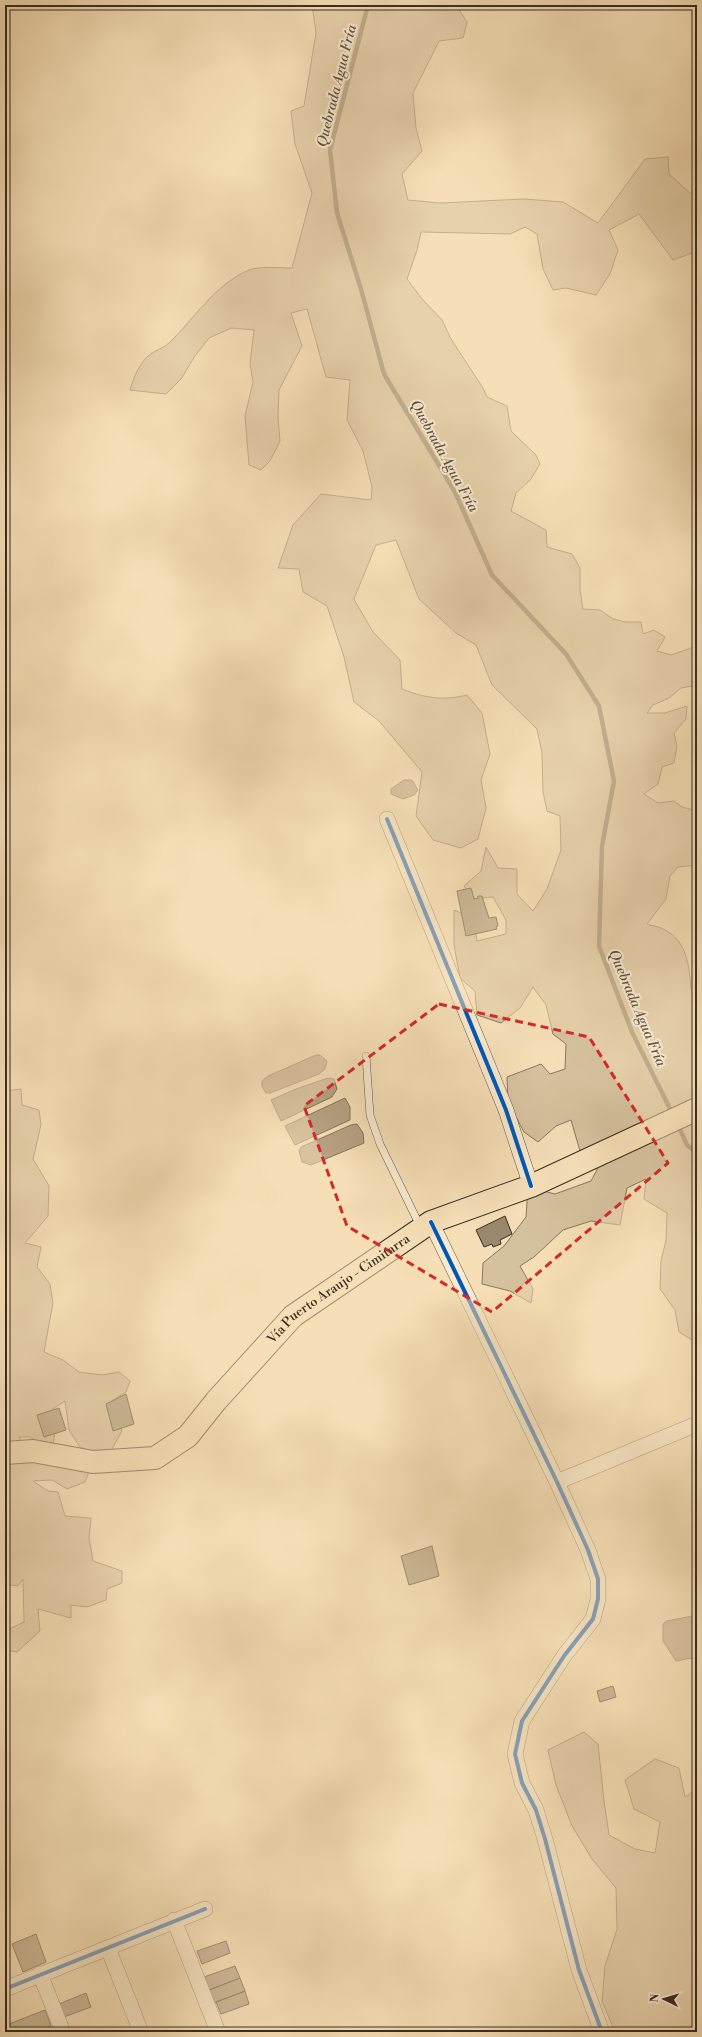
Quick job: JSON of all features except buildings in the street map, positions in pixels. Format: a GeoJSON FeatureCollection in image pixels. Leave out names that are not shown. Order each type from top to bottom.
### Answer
{"type":"FeatureCollection","features":[{"type":"Feature","properties":{"kind":"main road","name":"Vía Puerto Araujo - Cimitarra"},"geometry":{"type":"LineString","coordinates":[[5,1453],[33,1451],[93,1462],[155,1458],[188,1436],[216,1401],[293,1316],[426,1225],[531,1186],[696,1110]]}},
{"type":"Feature","properties":{"kind":"street"},"geometry":{"type":"LineString","coordinates":[[387,819],[506,1110],[531,1186]]}},
{"type":"Feature","properties":{"kind":"street"},"geometry":{"type":"LineString","coordinates":[[426,1225],[557,1482],[598,1579],[598,1599],[593,1618],[564,1656],[522,1721],[515,1754],[522,1783],[536,1810],[545,1839],[579,1970],[602,2032]]}},
{"type":"Feature","properties":{"kind":"street"},"geometry":{"type":"LineString","coordinates":[[557,1482],[697,1424]]}},
{"type":"Feature","properties":{"kind":"street"},"geometry":{"type":"LineString","coordinates":[[5,1989],[174,1920],[205,1909]]}},
{"type":"Feature","properties":{"kind":"street"},"geometry":{"type":"LineString","coordinates":[[174,1920],[218,2032]]}},
{"type":"Feature","properties":{"kind":"street"},"geometry":{"type":"LineString","coordinates":[[108,1948],[141,2032]]}},
{"type":"Feature","properties":{"kind":"street"},"geometry":{"type":"LineString","coordinates":[[40,1974],[63,2032]]}},
{"type":"Feature","properties":{"kind":"lane"},"geometry":{"type":"LineString","coordinates":[[366,1056],[370,1115],[380,1144],[426,1225]]}},
{"type":"Feature","properties":{"kind":"highlighted area"},"geometry":{"type":"Polygon","coordinates":[[[439,1004],[589,1037],[668,1163],[492,1312],[347,1226],[304,1106],[439,1004]]]}},
{"type":"Feature","properties":{"kind":"shaded area"},"geometry":{"type":"Polygon","coordinates":[[[312,5],[456,5],[467,22],[463,38],[439,41],[413,93],[416,128],[422,151],[402,174],[408,200],[440,203],[524,199],[563,202],[598,223],[645,159],[668,157],[669,174],[690,193],[697,196],[697,216],[694,218],[697,227],[697,236],[692,253],[673,260],[639,214],[609,230],[618,250],[610,274],[596,295],[566,288],[553,290],[543,269],[537,234],[525,227],[510,234],[421,232],[417,250],[407,279],[423,300],[442,320],[451,339],[483,388],[487,397],[507,406],[511,431],[536,455],[540,464],[531,479],[516,493],[511,511],[546,530],[547,547],[572,554],[580,568],[580,590],[583,609],[600,610],[613,619],[626,622],[641,622],[643,634],[654,630],[665,637],[657,651],[671,655],[697,646],[697,685],[681,688],[669,698],[653,705],[647,713],[665,713],[687,706],[686,719],[674,733],[677,746],[674,763],[662,767],[658,784],[644,794],[658,803],[674,801],[682,807],[697,811],[697,865],[678,867],[670,876],[666,899],[647,924],[661,928],[671,934],[682,946],[688,962],[691,989],[697,992],[697,1343],[679,1332],[675,1310],[660,1289],[661,1261],[666,1240],[667,1213],[644,1199],[646,1179],[627,1188],[620,1225],[591,1221],[563,1230],[534,1257],[520,1266],[533,1289],[531,1303],[510,1291],[482,1284],[483,1263],[504,1246],[526,1217],[528,1187],[555,1194],[591,1181],[599,1166],[582,1158],[571,1120],[556,1126],[538,1142],[524,1132],[508,1102],[507,1077],[541,1064],[550,1074],[565,1069],[566,1044],[553,1034],[546,1005],[533,987],[520,1008],[501,1023],[477,1015],[475,991],[460,978],[454,945],[454,910],[473,918],[477,941],[506,934],[506,920],[493,897],[474,899],[464,886],[481,871],[486,847],[498,868],[517,869],[517,894],[533,911],[547,889],[561,850],[560,816],[547,811],[543,792],[542,753],[537,729],[492,685],[476,645],[456,633],[419,599],[396,540],[376,545],[354,599],[373,632],[400,660],[402,689],[418,695],[434,698],[450,698],[467,695],[482,713],[490,754],[481,780],[486,808],[478,839],[461,848],[433,840],[416,816],[422,772],[379,721],[354,702],[344,657],[327,606],[303,592],[299,569],[278,568],[293,525],[321,494],[371,500],[372,487],[363,451],[347,420],[350,380],[326,377],[307,309],[291,313],[302,346],[279,390],[278,418],[280,441],[270,461],[261,470],[249,465],[245,416],[253,382],[250,364],[254,330],[231,328],[209,338],[195,356],[181,379],[166,394],[130,390],[137,372],[150,354],[169,343],[225,284],[237,276],[253,269],[292,268],[312,193],[295,144],[291,111],[304,106],[316,33],[312,5]]]}},
{"type":"Feature","properties":{"kind":"shaded area"},"geometry":{"type":"Polygon","coordinates":[[[404,780],[412,780],[418,790],[414,795],[403,799],[391,794],[391,789],[404,780]]]}},
{"type":"Feature","properties":{"kind":"shaded area"},"geometry":{"type":"Polygon","coordinates":[[[316,1055],[320,1055],[327,1061],[325,1069],[319,1074],[270,1093],[266,1093],[262,1086],[262,1081],[268,1076],[316,1055]]]}},
{"type":"Feature","properties":{"kind":"shaded area"},"geometry":{"type":"Polygon","coordinates":[[[328,1078],[334,1079],[337,1089],[332,1097],[281,1121],[271,1100],[296,1089],[328,1078]]]}},
{"type":"Feature","properties":{"kind":"shaded area"},"geometry":{"type":"Polygon","coordinates":[[[21,1089],[22,1105],[39,1110],[41,1125],[33,1159],[49,1186],[48,1216],[25,1243],[41,1247],[37,1267],[50,1284],[53,1303],[44,1352],[63,1360],[79,1372],[102,1375],[119,1372],[130,1381],[126,1392],[112,1401],[122,1431],[111,1451],[96,1454],[80,1447],[69,1430],[65,1401],[50,1411],[55,1432],[52,1451],[30,1437],[19,1437],[28,1456],[92,1464],[85,1482],[67,1489],[52,1480],[33,1481],[48,1491],[58,1492],[65,1516],[91,1518],[89,1538],[93,1561],[122,1571],[122,1583],[107,1589],[106,1600],[87,1607],[71,1605],[71,1618],[38,1609],[40,1631],[17,1652],[5,1650],[5,1631],[24,1622],[23,1579],[18,1586],[5,1586],[5,1091],[21,1089]]]}},
{"type":"Feature","properties":{"kind":"shaded area"},"geometry":{"type":"Polygon","coordinates":[[[345,1098],[350,1107],[350,1120],[295,1145],[285,1126],[345,1098]]]}},
{"type":"Feature","properties":{"kind":"shaded area"},"geometry":{"type":"Polygon","coordinates":[[[357,1124],[363,1133],[364,1143],[311,1165],[302,1162],[299,1151],[301,1147],[351,1125],[357,1124]]]}},
{"type":"Feature","properties":{"kind":"shaded area"},"geometry":{"type":"Polygon","coordinates":[[[697,1615],[697,1657],[676,1661],[663,1641],[663,1624],[667,1621],[697,1615]]]}},
{"type":"Feature","properties":{"kind":"shaded area"},"geometry":{"type":"Polygon","coordinates":[[[584,1732],[598,1744],[609,1835],[635,1849],[655,1853],[660,1822],[634,1809],[625,1780],[655,1759],[679,1768],[685,1797],[697,1789],[697,2024],[679,2032],[615,2032],[602,2001],[605,1966],[617,1929],[616,1888],[592,1859],[572,1826],[556,1785],[548,1750],[584,1732]]]}},
{"type":"Feature","properties":{"kind":"waterway","name":"Quebrada Agua Fría"},"geometry":{"type":"LineString","coordinates":[[368,5],[330,150],[337,213],[361,289],[384,374],[455,492],[492,575],[566,654],[599,706],[614,781],[602,846],[599,946],[632,1032],[673,1115]]}},
{"type":"Feature","properties":{"kind":"waterway","name":"Quebrada Agua Fría"},"geometry":{"type":"LineString","coordinates":[[678,1125],[687,1145],[697,1153]]}},
{"type":"Feature","properties":{"kind":"cycle path"},"geometry":{"type":"LineString","coordinates":[[387,819],[506,1110],[531,1186]]}},
{"type":"Feature","properties":{"kind":"cycle path"},"geometry":{"type":"LineString","coordinates":[[431,1222],[557,1482],[588,1550],[598,1579],[598,1599],[593,1619],[564,1656],[522,1721],[515,1754],[522,1783],[536,1810],[545,1839],[579,1970],[602,2032]]}},
{"type":"Feature","properties":{"kind":"cycle path"},"geometry":{"type":"LineString","coordinates":[[5,1989],[205,1909]]}}]}
